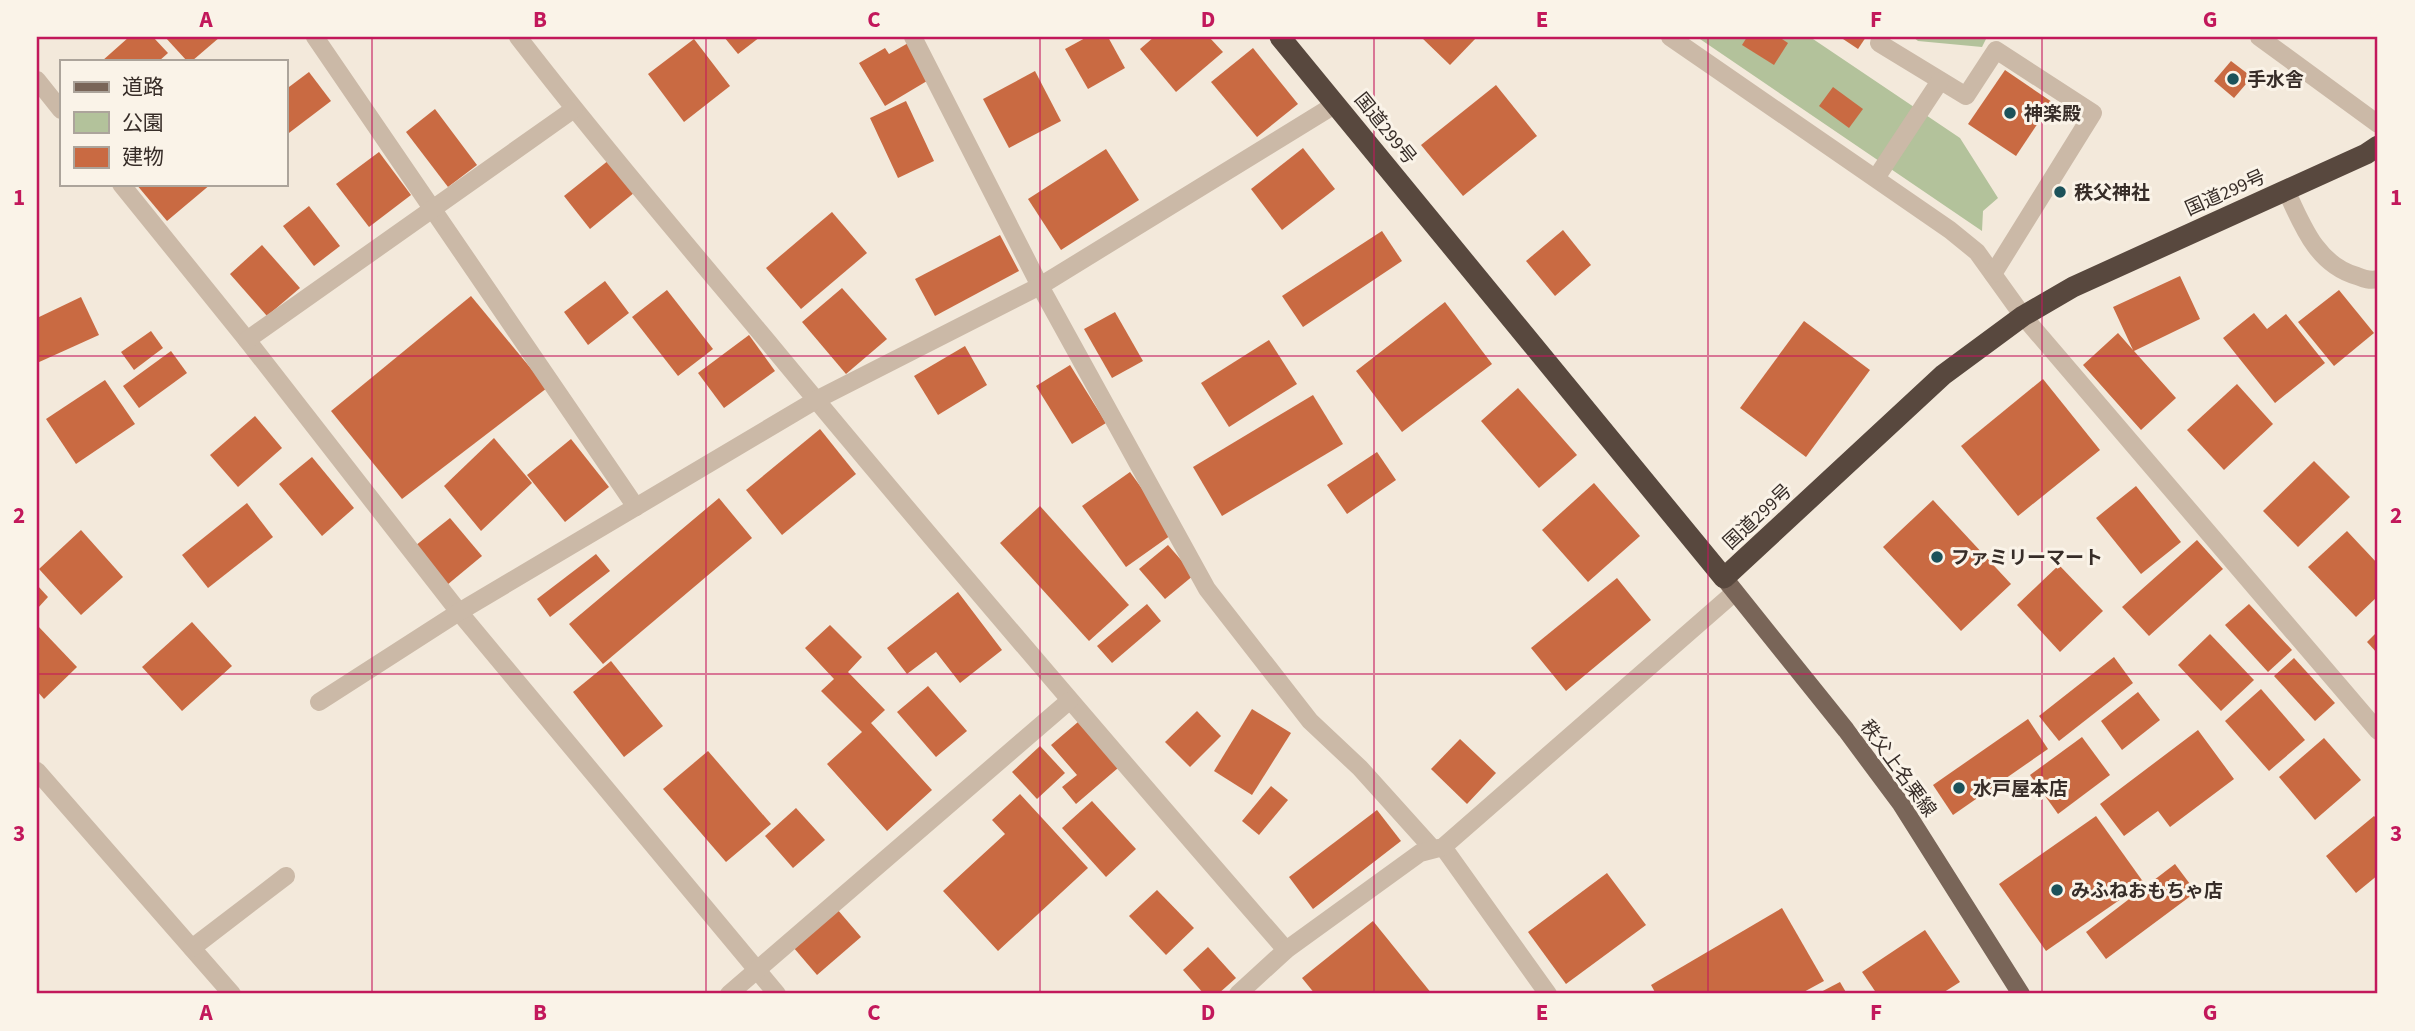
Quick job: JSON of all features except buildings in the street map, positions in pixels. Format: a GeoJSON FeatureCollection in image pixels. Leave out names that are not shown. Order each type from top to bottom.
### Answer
{"type":"FeatureCollection","features":[{"type":"Feature","properties":{"kind":"highway","name":"国道299号"},"geometry":{"type":"LineString","coordinates":[[1280,37],[1729,585],[1943,375],[2023,316],[2073,287],[2366,154],[2378,146]]}},
{"type":"Feature","properties":{"kind":"main road","name":"秩父上名栗線"},"geometry":{"type":"LineString","coordinates":[[1729,585],[1846,730],[1901,804],[2021,994]]}},
{"type":"Feature","properties":{"kind":"street"},"geometry":{"type":"LineString","coordinates":[[315,37],[636,507]]}},
{"type":"Feature","properties":{"kind":"street"},"geometry":{"type":"LineString","coordinates":[[518,37],[574,109],[1069,701],[1286,950]]}},
{"type":"Feature","properties":{"kind":"street"},"geometry":{"type":"LineString","coordinates":[[913,37],[1040,286],[1207,589],[1310,721],[1438,848],[1548,994]]}},
{"type":"Feature","properties":{"kind":"street"},"geometry":{"type":"LineString","coordinates":[[1670,37],[1876,178],[1977,253],[2023,316],[2378,731]]}},
{"type":"Feature","properties":{"kind":"street"},"geometry":{"type":"LineString","coordinates":[[2259,37],[2378,124]]}},
{"type":"Feature","properties":{"kind":"street"},"geometry":{"type":"LineString","coordinates":[[1879,43],[1966,96],[1996,50],[2093,113],[1993,274]]}},
{"type":"Feature","properties":{"kind":"street"},"geometry":{"type":"LineString","coordinates":[[37,80],[60,109]]}},
{"type":"Feature","properties":{"kind":"street"},"geometry":{"type":"LineString","coordinates":[[1876,178],[1940,81]]}},
{"type":"Feature","properties":{"kind":"street"},"geometry":{"type":"LineString","coordinates":[[319,702],[459,612],[816,400],[1040,286],[1336,103]]}},
{"type":"Feature","properties":{"kind":"street"},"geometry":{"type":"LineString","coordinates":[[247,340],[574,109]]}},
{"type":"Feature","properties":{"kind":"street"},"geometry":{"type":"LineString","coordinates":[[123,186],[247,340],[459,612],[777,994]]}},
{"type":"Feature","properties":{"kind":"street"},"geometry":{"type":"LineString","coordinates":[[2286,190],[2302,225],[2322,257],[2344,273],[2372,281],[2378,279]]}},
{"type":"Feature","properties":{"kind":"street"},"geometry":{"type":"LineString","coordinates":[[1238,994],[1286,950],[1420,853],[1438,848],[1729,585]]}},
{"type":"Feature","properties":{"kind":"street"},"geometry":{"type":"LineString","coordinates":[[729,994],[1069,701]]}},
{"type":"Feature","properties":{"kind":"street"},"geometry":{"type":"LineString","coordinates":[[37,771],[232,994]]}},
{"type":"Feature","properties":{"kind":"street"},"geometry":{"type":"LineString","coordinates":[[192,948],[286,876]]}},
{"type":"Feature","properties":{"kind":"green space"},"geometry":{"type":"Polygon","coordinates":[[[1697,37],[1810,37],[1960,138],[1998,198],[1983,211],[1982,231],[1697,37]]]}},
{"type":"Feature","properties":{"kind":"green space"},"geometry":{"type":"Polygon","coordinates":[[[1913,37],[1987,37],[1982,47],[1918,41],[1913,37]]]}},
{"type":"Feature","properties":{"kind":"place","name":"手水舎"},"geometry":{"type":"Point","coordinates":[2233,79]}},
{"type":"Feature","properties":{"kind":"place","name":"神楽殿"},"geometry":{"type":"Point","coordinates":[2010,113]}},
{"type":"Feature","properties":{"kind":"place","name":"秩父神社"},"geometry":{"type":"Point","coordinates":[2060,192]}},
{"type":"Feature","properties":{"kind":"place","name":"ファミリーマート"},"geometry":{"type":"Point","coordinates":[1937,557]}},
{"type":"Feature","properties":{"kind":"place","name":"水戸屋本店"},"geometry":{"type":"Point","coordinates":[1959,788]}},
{"type":"Feature","properties":{"kind":"place","name":"みふねおもちゃ店"},"geometry":{"type":"Point","coordinates":[2057,890]}}]}
